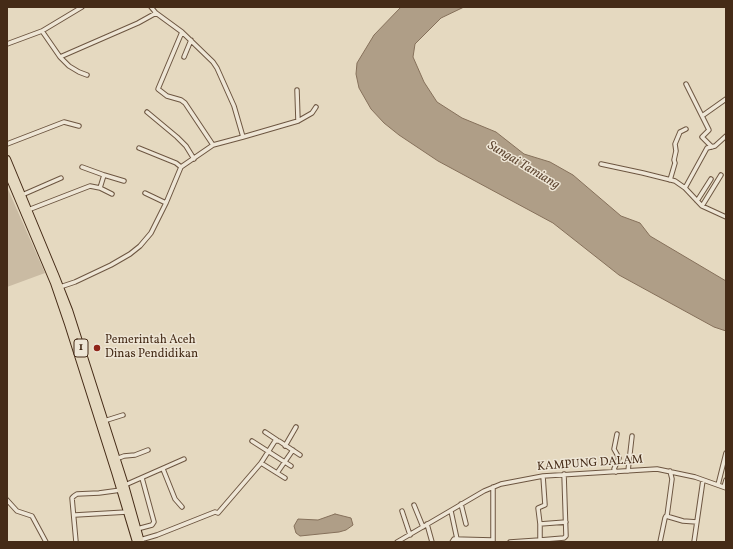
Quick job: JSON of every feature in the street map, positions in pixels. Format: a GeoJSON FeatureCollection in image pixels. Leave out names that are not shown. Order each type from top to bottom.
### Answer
{"type":"FeatureCollection","features":[{"type":"Feature","properties":{"kind":"highway","name":"1"},"geometry":{"type":"LineString","coordinates":[[7,159],[12,178],[54,283],[104,421],[107,439],[116,459],[127,512],[135,527]]}},
{"type":"Feature","properties":{"kind":"highway","name":"1"},"geometry":{"type":"LineString","coordinates":[[7,172],[22,195],[60,288],[76,332],[86,372],[139,541]]}},
{"type":"Feature","properties":{"kind":"street"},"geometry":{"type":"LineString","coordinates":[[71,7],[75,11]]}},
{"type":"Feature","properties":{"kind":"street"},"geometry":{"type":"LineString","coordinates":[[7,44],[42,31],[82,7]]}},
{"type":"Feature","properties":{"kind":"street"},"geometry":{"type":"LineString","coordinates":[[151,7],[156,13],[182,32],[213,62],[234,106],[243,137]]}},
{"type":"Feature","properties":{"kind":"street"},"geometry":{"type":"LineString","coordinates":[[60,57],[138,23],[156,13]]}},
{"type":"Feature","properties":{"kind":"street"},"geometry":{"type":"LineString","coordinates":[[42,31],[60,57],[69,66],[87,75]]}},
{"type":"Feature","properties":{"kind":"street"},"geometry":{"type":"LineString","coordinates":[[182,32],[158,89],[168,96],[181,100],[185,103],[213,146]]}},
{"type":"Feature","properties":{"kind":"street"},"geometry":{"type":"LineString","coordinates":[[184,57],[191,40]]}},
{"type":"Feature","properties":{"kind":"street"},"geometry":{"type":"LineString","coordinates":[[686,84],[709,130],[702,137],[712,147]]}},
{"type":"Feature","properties":{"kind":"street"},"geometry":{"type":"LineString","coordinates":[[297,90],[298,121]]}},
{"type":"Feature","properties":{"kind":"street"},"geometry":{"type":"LineString","coordinates":[[702,116],[726,99]]}},
{"type":"Feature","properties":{"kind":"street"},"geometry":{"type":"LineString","coordinates":[[60,288],[111,265],[130,254],[140,246],[151,233],[182,167],[194,158],[213,146],[298,121],[312,113],[316,107]]}},
{"type":"Feature","properties":{"kind":"street"},"geometry":{"type":"LineString","coordinates":[[148,112],[186,146],[194,158]]}},
{"type":"Feature","properties":{"kind":"street"},"geometry":{"type":"LineString","coordinates":[[7,144],[64,122],[79,126]]}},
{"type":"Feature","properties":{"kind":"street"},"geometry":{"type":"LineString","coordinates":[[670,180],[675,163],[675,144],[681,131],[686,129]]}},
{"type":"Feature","properties":{"kind":"street"},"geometry":{"type":"LineString","coordinates":[[685,188],[708,147],[718,144],[726,136]]}},
{"type":"Feature","properties":{"kind":"street"},"geometry":{"type":"LineString","coordinates":[[139,148],[176,163],[182,167]]}},
{"type":"Feature","properties":{"kind":"street"},"geometry":{"type":"LineString","coordinates":[[601,164],[679,183],[702,206],[726,217]]}},
{"type":"Feature","properties":{"kind":"street"},"geometry":{"type":"LineString","coordinates":[[82,167],[124,181]]}},
{"type":"Feature","properties":{"kind":"street"},"geometry":{"type":"LineString","coordinates":[[100,188],[104,175]]}},
{"type":"Feature","properties":{"kind":"street"},"geometry":{"type":"LineString","coordinates":[[702,206],[721,175]]}},
{"type":"Feature","properties":{"kind":"street"},"geometry":{"type":"LineString","coordinates":[[22,195],[61,178]]}},
{"type":"Feature","properties":{"kind":"street"},"geometry":{"type":"LineString","coordinates":[[698,201],[710,179]]}},
{"type":"Feature","properties":{"kind":"street"},"geometry":{"type":"LineString","coordinates":[[28,210],[92,186],[112,194]]}},
{"type":"Feature","properties":{"kind":"street"},"geometry":{"type":"LineString","coordinates":[[145,193],[166,203]]}},
{"type":"Feature","properties":{"kind":"street"},"geometry":{"type":"LineString","coordinates":[[104,421],[123,415]]}},
{"type":"Feature","properties":{"kind":"street"},"geometry":{"type":"LineString","coordinates":[[285,446],[296,427]]}},
{"type":"Feature","properties":{"kind":"street"},"geometry":{"type":"LineString","coordinates":[[265,432],[300,455]]}},
{"type":"Feature","properties":{"kind":"street"},"geometry":{"type":"LineString","coordinates":[[616,472],[614,468],[619,458],[614,449],[617,434]]}},
{"type":"Feature","properties":{"kind":"street"},"geometry":{"type":"LineString","coordinates":[[628,471],[632,436]]}},
{"type":"Feature","properties":{"kind":"street"},"geometry":{"type":"LineString","coordinates":[[139,541],[215,512],[218,513],[261,463],[268,450],[277,440]]}},
{"type":"Feature","properties":{"kind":"street"},"geometry":{"type":"LineString","coordinates":[[252,441],[291,466]]}},
{"type":"Feature","properties":{"kind":"street"},"geometry":{"type":"LineString","coordinates":[[116,459],[124,456],[135,455],[148,450]]}},
{"type":"Feature","properties":{"kind":"street"},"geometry":{"type":"LineString","coordinates":[[277,473],[292,450]]}},
{"type":"Feature","properties":{"kind":"street"},"geometry":{"type":"LineString","coordinates":[[718,485],[726,453]]}},
{"type":"Feature","properties":{"kind":"street"},"geometry":{"type":"LineString","coordinates":[[76,542],[75,515],[72,498],[75,494],[100,493],[123,488],[184,459]]}},
{"type":"Feature","properties":{"kind":"street"},"geometry":{"type":"LineString","coordinates":[[261,463],[285,478]]}},
{"type":"Feature","properties":{"kind":"street"},"geometry":{"type":"LineString","coordinates":[[162,469],[175,499],[182,507]]}},
{"type":"Feature","properties":{"kind":"street","name":"KAMPUNG DALAM"},"geometry":{"type":"LineString","coordinates":[[397,542],[493,487],[543,476],[657,470],[670,471],[725,488]]}},
{"type":"Feature","properties":{"kind":"street"},"geometry":{"type":"LineString","coordinates":[[660,542],[664,518],[667,516],[672,479],[670,471]]}},
{"type":"Feature","properties":{"kind":"street"},"geometry":{"type":"LineString","coordinates":[[510,542],[565,537],[566,522],[564,474]]}},
{"type":"Feature","properties":{"kind":"street"},"geometry":{"type":"LineString","coordinates":[[540,540],[538,508],[545,505],[543,476]]}},
{"type":"Feature","properties":{"kind":"street"},"geometry":{"type":"LineString","coordinates":[[135,527],[152,525],[154,522],[142,478]]}},
{"type":"Feature","properties":{"kind":"street"},"geometry":{"type":"LineString","coordinates":[[694,542],[703,480]]}},
{"type":"Feature","properties":{"kind":"street"},"geometry":{"type":"LineString","coordinates":[[725,488],[726,480]]}},
{"type":"Feature","properties":{"kind":"street"},"geometry":{"type":"LineString","coordinates":[[452,542],[453,539],[492,541],[493,487]]}},
{"type":"Feature","properties":{"kind":"street"},"geometry":{"type":"LineString","coordinates":[[7,500],[17,511],[32,516],[46,542]]}},
{"type":"Feature","properties":{"kind":"street"},"geometry":{"type":"LineString","coordinates":[[461,504],[466,524]]}},
{"type":"Feature","properties":{"kind":"street"},"geometry":{"type":"LineString","coordinates":[[414,505],[423,527]]}},
{"type":"Feature","properties":{"kind":"street"},"geometry":{"type":"LineString","coordinates":[[402,511],[410,535]]}},
{"type":"Feature","properties":{"kind":"street"},"geometry":{"type":"LineString","coordinates":[[451,511],[457,539]]}},
{"type":"Feature","properties":{"kind":"street"},"geometry":{"type":"LineString","coordinates":[[75,515],[127,512]]}},
{"type":"Feature","properties":{"kind":"street"},"geometry":{"type":"LineString","coordinates":[[667,516],[683,521],[697,522]]}},
{"type":"Feature","properties":{"kind":"street"},"geometry":{"type":"LineString","coordinates":[[540,524],[566,522]]}},
{"type":"Feature","properties":{"kind":"street"},"geometry":{"type":"LineString","coordinates":[[427,524],[432,542]]}},
{"type":"Feature","properties":{"kind":"shaded area"},"geometry":{"type":"Polygon","coordinates":[[[7,187],[45,273],[7,287],[7,187]]]}},
{"type":"Feature","properties":{"kind":"water","name":"Sungai Tamiang"},"geometry":{"type":"Polygon","coordinates":[[[401,7],[464,7],[441,18],[415,44],[413,57],[424,82],[437,102],[462,118],[496,132],[524,154],[550,162],[573,175],[621,216],[640,223],[650,236],[726,281],[726,331],[714,327],[619,275],[553,223],[438,161],[384,123],[371,109],[359,88],[356,74],[357,63],[374,35],[401,7]]]}},
{"type":"Feature","properties":{"kind":"water"},"geometry":{"type":"Polygon","coordinates":[[[335,514],[351,518],[353,525],[346,530],[339,532],[300,536],[296,533],[294,526],[298,519],[318,520],[335,514]]]}},
{"type":"Feature","properties":{"kind":"place","name":"Pemerintah Aceh Dinas Pendidikan"},"geometry":{"type":"Point","coordinates":[97,348]}}]}
